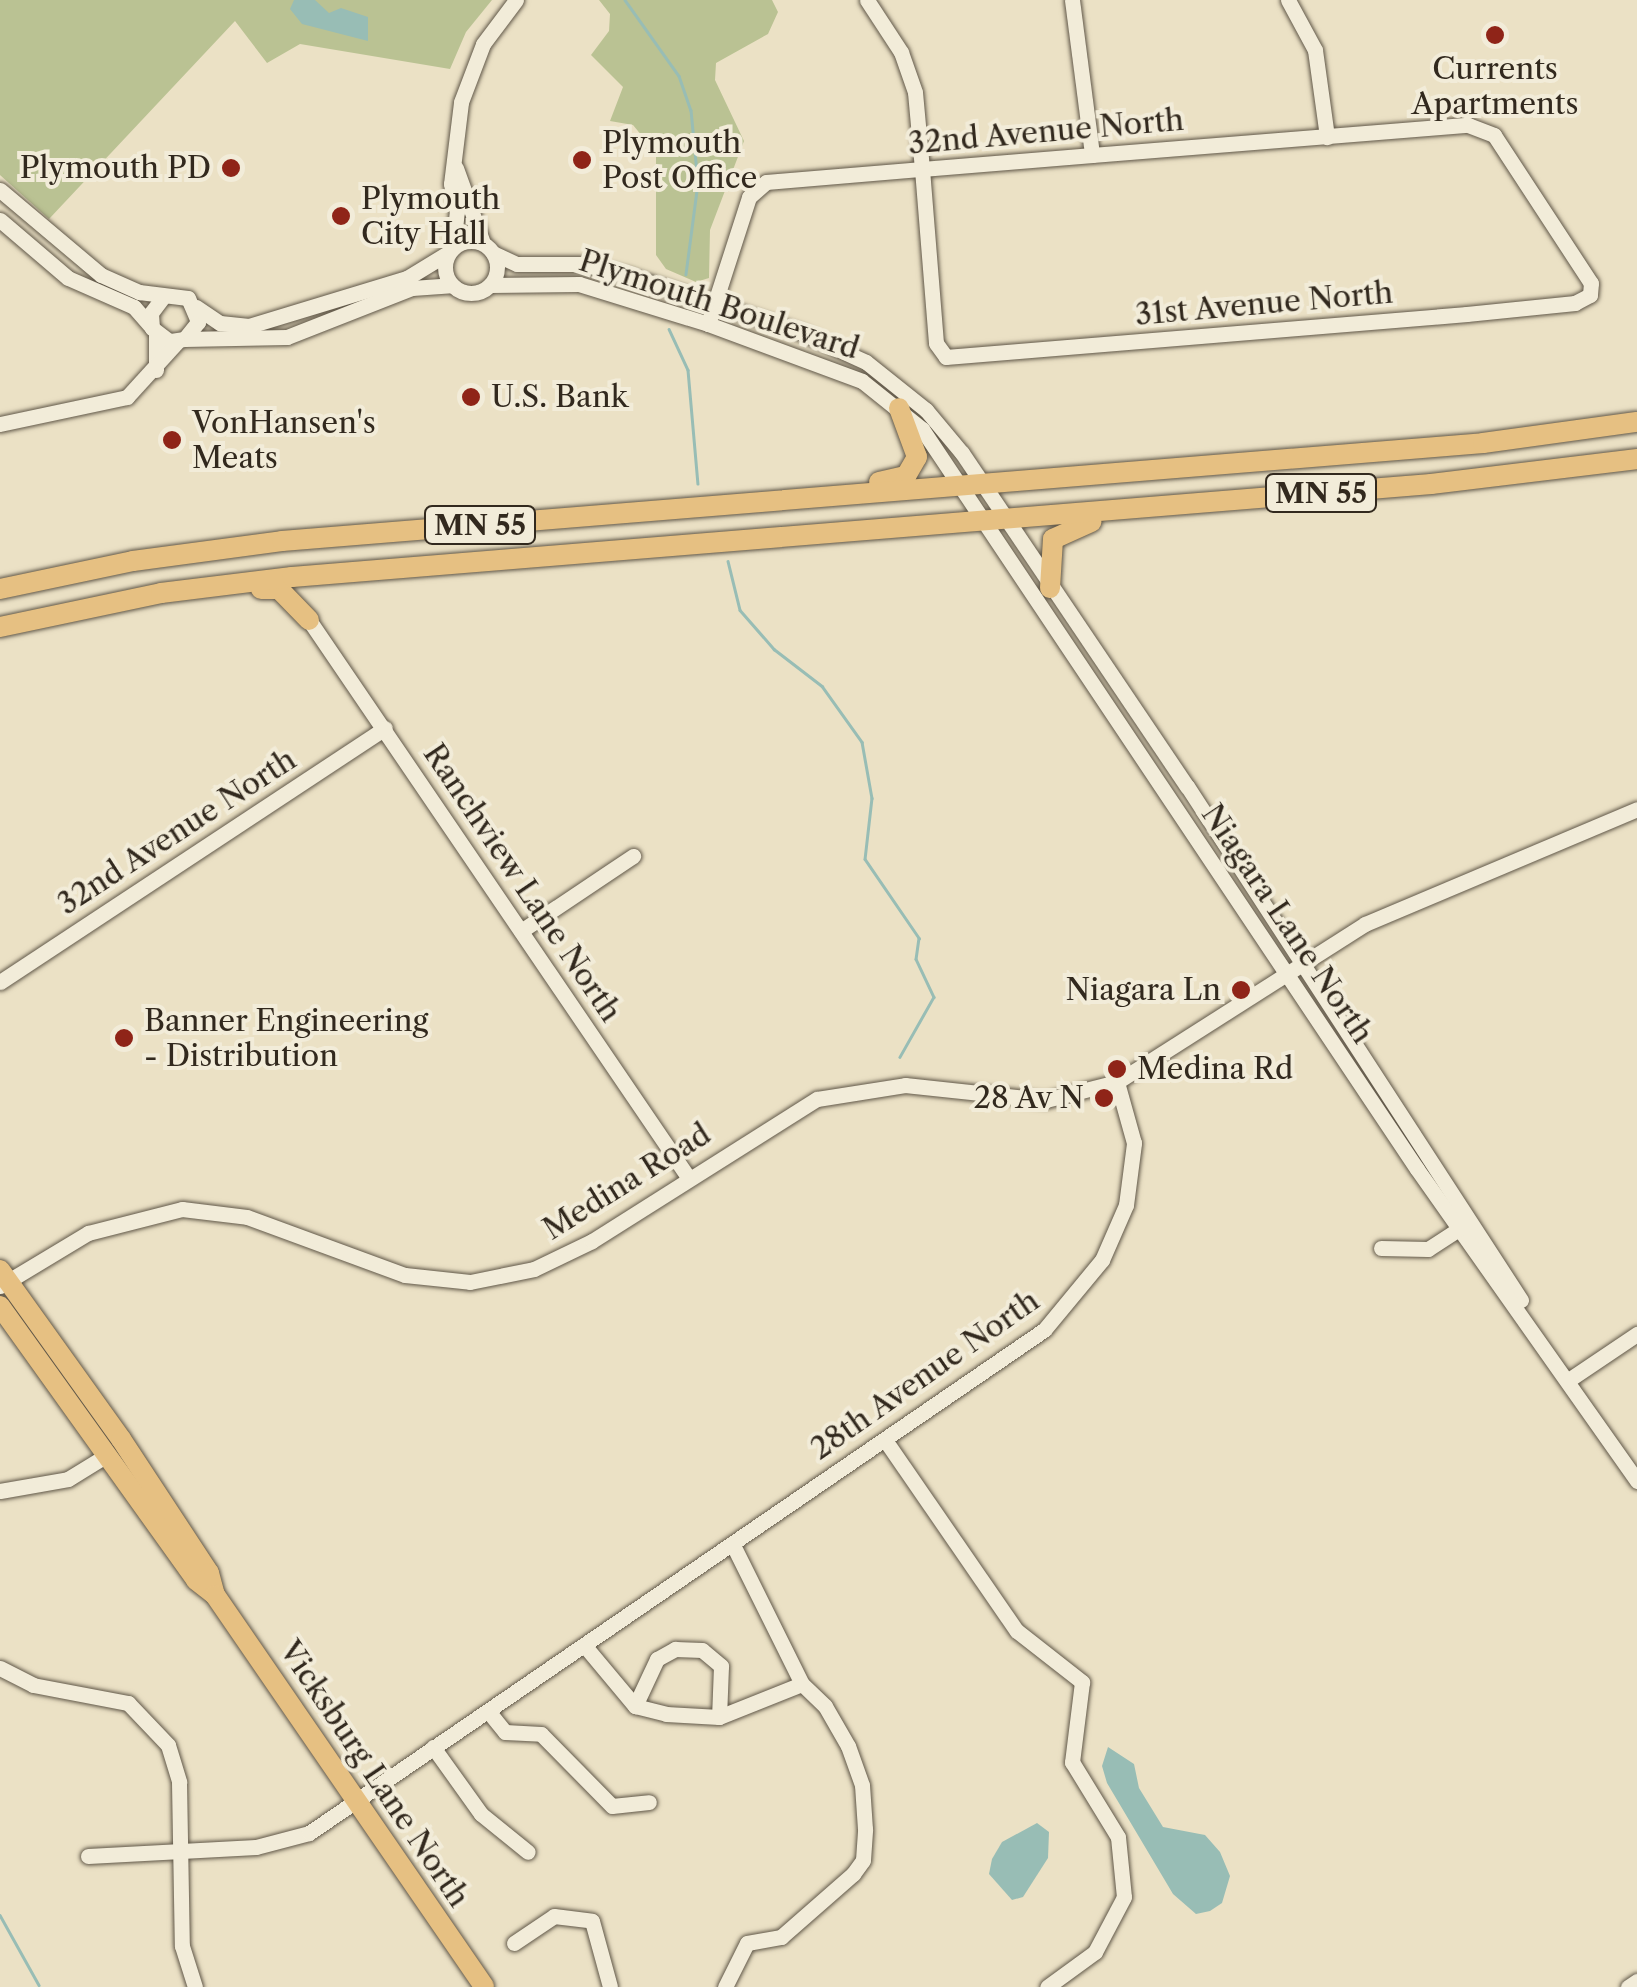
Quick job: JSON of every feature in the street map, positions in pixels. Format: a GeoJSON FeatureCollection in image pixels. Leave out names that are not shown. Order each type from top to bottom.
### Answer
{"type":"FeatureCollection","features":[{"type":"Feature","properties":{"kind":"main road"},"geometry":{"type":"LineString","coordinates":[[789,499],[906,476],[918,447],[899,408]]}},
{"type":"Feature","properties":{"kind":"main road","name":"MN 55"},"geometry":{"type":"LineString","coordinates":[[0,590],[206,549],[1484,443],[1637,422]]}},
{"type":"Feature","properties":{"kind":"main road","name":"MN 55"},"geometry":{"type":"LineString","coordinates":[[0,627],[127,600],[353,571],[1148,507],[1637,459]]}},
{"type":"Feature","properties":{"kind":"main road"},"geometry":{"type":"LineString","coordinates":[[1050,588],[1047,554],[1060,531],[1148,507]]}},
{"type":"Feature","properties":{"kind":"main road"},"geometry":{"type":"LineString","coordinates":[[310,620],[308,590],[353,571]]}},
{"type":"Feature","properties":{"kind":"main road"},"geometry":{"type":"LineString","coordinates":[[127,600],[274,588],[310,620]]}},
{"type":"Feature","properties":{"kind":"main road","name":"Vicksburg Lane North"},"geometry":{"type":"LineString","coordinates":[[3,1279],[160,1498],[209,1573],[215,1595]]}},
{"type":"Feature","properties":{"kind":"main road","name":"Vicksburg Lane North"},"geometry":{"type":"LineString","coordinates":[[0,1306],[196,1580],[215,1595],[484,1987]]}},
{"type":"Feature","properties":{"kind":"street"},"geometry":{"type":"LineString","coordinates":[[451,285],[444,270],[450,251],[456,126],[470,70],[516,0]]}},
{"type":"Feature","properties":{"kind":"street"},"geometry":{"type":"LineString","coordinates":[[868,0],[910,71],[922,169]]}},
{"type":"Feature","properties":{"kind":"street"},"geometry":{"type":"LineString","coordinates":[[1072,0],[1092,155]]}},
{"type":"Feature","properties":{"kind":"street"},"geometry":{"type":"LineString","coordinates":[[1288,0],[1315,50],[1327,137]]}},
{"type":"Feature","properties":{"kind":"street","name":"32nd Avenue North"},"geometry":{"type":"LineString","coordinates":[[708,324],[759,185],[1092,155],[1486,128],[1591,282],[1590,295]]}},
{"type":"Feature","properties":{"kind":"street"},"geometry":{"type":"LineString","coordinates":[[0,220],[68,278],[134,307],[154,331],[181,340],[288,338],[412,288],[451,285],[470,294],[490,286],[498,270],[456,168]]}},
{"type":"Feature","properties":{"kind":"street","name":"31st Avenue North"},"geometry":{"type":"LineString","coordinates":[[922,169],[941,353],[1467,314],[1574,303],[1590,295]]}},
{"type":"Feature","properties":{"kind":"street"},"geometry":{"type":"LineString","coordinates":[[0,190],[101,276],[164,296],[182,295],[220,323],[249,326],[406,278],[466,241],[488,248]]}},
{"type":"Feature","properties":{"kind":"street","name":"Plymouth Boulevard"},"geometry":{"type":"LineString","coordinates":[[488,248],[517,264],[594,266],[715,302],[836,346],[893,380],[939,424],[995,520]]}},
{"type":"Feature","properties":{"kind":"street","name":"Plymouth Boulevard"},"geometry":{"type":"LineString","coordinates":[[490,286],[579,284],[838,370],[899,408],[973,484]]}},
{"type":"Feature","properties":{"kind":"street"},"geometry":{"type":"LineString","coordinates":[[156,370],[153,306],[164,296]]}},
{"type":"Feature","properties":{"kind":"street"},"geometry":{"type":"LineString","coordinates":[[0,424],[111,402],[137,390],[198,322],[196,307]]}},
{"type":"Feature","properties":{"kind":"street","name":"Niagara Lane North"},"geometry":{"type":"LineString","coordinates":[[995,520],[1050,588],[1304,961],[1466,1224],[1637,1481]]}},
{"type":"Feature","properties":{"kind":"street","name":"Niagara Lane North"},"geometry":{"type":"LineString","coordinates":[[995,520],[1286,972],[1466,1224]]}},
{"type":"Feature","properties":{"kind":"street","name":"Ranchview Lane North"},"geometry":{"type":"LineString","coordinates":[[310,620],[688,1177]]}},
{"type":"Feature","properties":{"kind":"street","name":"32nd Avenue North"},"geometry":{"type":"LineString","coordinates":[[0,982],[385,728]]}},
{"type":"Feature","properties":{"kind":"street"},"geometry":{"type":"LineString","coordinates":[[1117,1082],[1304,961],[1454,883],[1637,810]]}},
{"type":"Feature","properties":{"kind":"street"},"geometry":{"type":"LineString","coordinates":[[521,931],[634,856]]}},
{"type":"Feature","properties":{"kind":"street","name":"Medina Road"},"geometry":{"type":"LineString","coordinates":[[3,1279],[103,1227],[182,1209],[247,1217],[405,1276],[502,1278],[564,1258],[790,1110],[846,1090],[906,1085],[1017,1100],[1074,1095],[1117,1082]]}},
{"type":"Feature","properties":{"kind":"street","name":"28th Avenue North"},"geometry":{"type":"LineString","coordinates":[[88,1856],[283,1842],[308,1833],[1044,1330],[1102,1260],[1133,1179],[1132,1126],[1117,1082]]}},
{"type":"Feature","properties":{"kind":"street"},"geometry":{"type":"LineString","coordinates":[[1381,1248],[1428,1249],[1466,1224]]}},
{"type":"Feature","properties":{"kind":"street"},"geometry":{"type":"LineString","coordinates":[[1570,1379],[1637,1334]]}},
{"type":"Feature","properties":{"kind":"street"},"geometry":{"type":"LineString","coordinates":[[884,1440],[1017,1632],[1082,1682],[1072,1762],[1108,1818],[1126,1877],[1118,1917],[1096,1952],[1047,1987]]}},
{"type":"Feature","properties":{"kind":"street"},"geometry":{"type":"LineString","coordinates":[[0,1490],[68,1480],[107,1455]]}},
{"type":"Feature","properties":{"kind":"street"},"geometry":{"type":"LineString","coordinates":[[724,1987],[748,1943],[781,1937],[863,1860],[862,1784],[825,1706],[802,1684],[732,1544]]}},
{"type":"Feature","properties":{"kind":"street"},"geometry":{"type":"LineString","coordinates":[[584,1645],[635,1706],[718,1717],[802,1684]]}},
{"type":"Feature","properties":{"kind":"street"},"geometry":{"type":"LineString","coordinates":[[635,1706],[657,1659],[675,1649],[702,1650],[721,1666],[718,1717]]}},
{"type":"Feature","properties":{"kind":"street"},"geometry":{"type":"LineString","coordinates":[[0,1668],[33,1685],[109,1696],[144,1714],[176,1763],[182,1946],[195,1987]]}},
{"type":"Feature","properties":{"kind":"street"},"geometry":{"type":"LineString","coordinates":[[488,1711],[511,1735],[542,1734],[612,1806],[650,1802]]}},
{"type":"Feature","properties":{"kind":"street"},"geometry":{"type":"LineString","coordinates":[[433,1747],[481,1814],[528,1852]]}},
{"type":"Feature","properties":{"kind":"street"},"geometry":{"type":"LineString","coordinates":[[514,1943],[554,1916],[592,1921],[610,1987]]}},
{"type":"Feature","properties":{"kind":"street"},"geometry":{"type":"LineString","coordinates":[[1628,1987],[1637,1980]]}},
{"type":"Feature","properties":{"kind":"green space"},"geometry":{"type":"Polygon","coordinates":[[[0,0],[492,0],[466,32],[450,69],[300,44],[267,63],[235,21],[49,219],[0,175],[0,0]]]}},
{"type":"Feature","properties":{"kind":"green space"},"geometry":{"type":"Polygon","coordinates":[[[599,0],[772,0],[778,12],[768,34],[716,63],[715,80],[744,141],[710,230],[709,278],[696,282],[666,269],[656,255],[656,153],[633,125],[610,121],[623,87],[591,55],[609,31],[610,14],[599,0]]]}},
{"type":"Feature","properties":{"kind":"water"},"geometry":{"type":"Polygon","coordinates":[[[294,0],[315,0],[329,13],[341,8],[368,17],[368,41],[302,24],[290,9],[294,0]]]}},
{"type":"Feature","properties":{"kind":"water"},"geometry":{"type":"Polygon","coordinates":[[[1108,1747],[1134,1764],[1139,1788],[1163,1827],[1205,1835],[1220,1852],[1230,1876],[1222,1903],[1196,1914],[1173,1894],[1107,1783],[1102,1766],[1108,1747]]]}},
{"type":"Feature","properties":{"kind":"water"},"geometry":{"type":"Polygon","coordinates":[[[1037,1823],[1049,1832],[1048,1858],[1023,1897],[1012,1900],[989,1874],[992,1859],[1002,1842],[1037,1823]]]}},
{"type":"Feature","properties":{"kind":"waterway"},"geometry":{"type":"LineString","coordinates":[[625,0],[679,76],[691,110],[698,183],[686,274]]}},
{"type":"Feature","properties":{"kind":"waterway"},"geometry":{"type":"LineString","coordinates":[[669,329],[688,370],[698,484]]}},
{"type":"Feature","properties":{"kind":"waterway"},"geometry":{"type":"LineString","coordinates":[[728,561],[740,610],[774,649],[822,686],[862,742],[872,798],[865,859],[919,938],[916,959],[934,997],[900,1057]]}},
{"type":"Feature","properties":{"kind":"waterway"},"geometry":{"type":"LineString","coordinates":[[0,1915],[39,1985]]}},
{"type":"Feature","properties":{"kind":"place","name":"Currents Apartments"},"geometry":{"type":"Point","coordinates":[1495,35]}},
{"type":"Feature","properties":{"kind":"place","name":"Plymouth Post Office"},"geometry":{"type":"Point","coordinates":[582,160]}},
{"type":"Feature","properties":{"kind":"place","name":"Plymouth PD"},"geometry":{"type":"Point","coordinates":[231,168]}},
{"type":"Feature","properties":{"kind":"place","name":"Plymouth City Hall"},"geometry":{"type":"Point","coordinates":[341,216]}},
{"type":"Feature","properties":{"kind":"place","name":"U.S. Bank"},"geometry":{"type":"Point","coordinates":[471,397]}},
{"type":"Feature","properties":{"kind":"place","name":"VonHansen's Meats"},"geometry":{"type":"Point","coordinates":[172,440]}},
{"type":"Feature","properties":{"kind":"place","name":"Niagara Ln"},"geometry":{"type":"Point","coordinates":[1241,990]}},
{"type":"Feature","properties":{"kind":"place","name":"Banner Engineering - Distribution"},"geometry":{"type":"Point","coordinates":[124,1038]}},
{"type":"Feature","properties":{"kind":"place","name":"Medina Rd"},"geometry":{"type":"Point","coordinates":[1117,1069]}},
{"type":"Feature","properties":{"kind":"place","name":"28 Av N"},"geometry":{"type":"Point","coordinates":[1104,1098]}}]}
